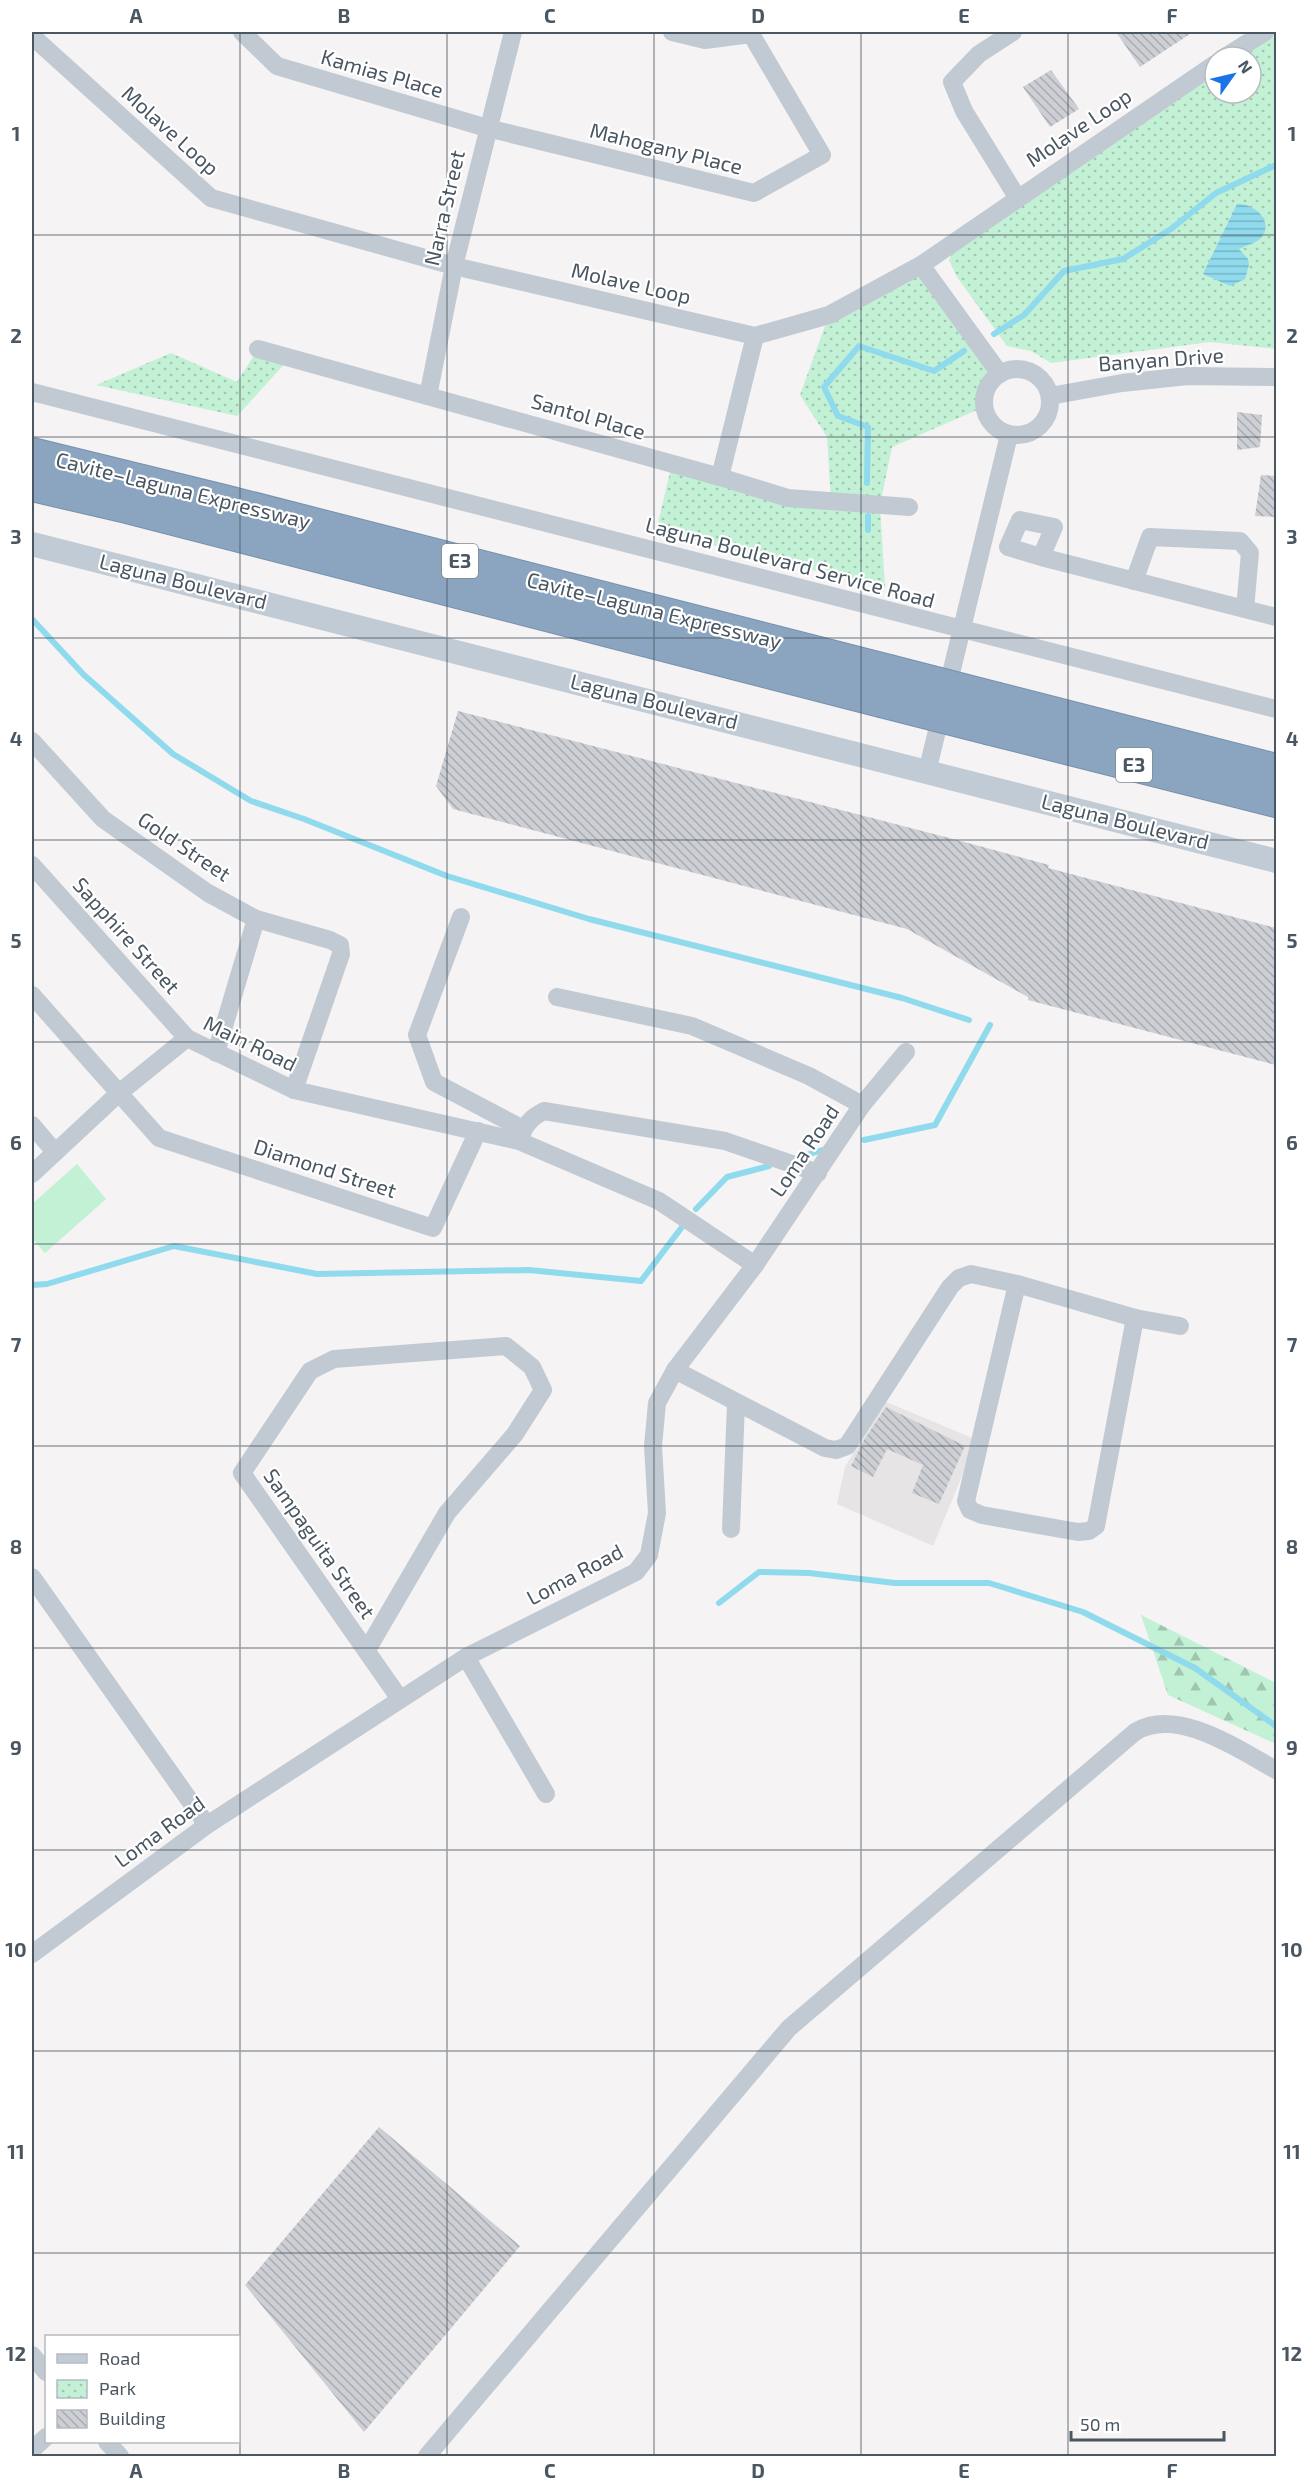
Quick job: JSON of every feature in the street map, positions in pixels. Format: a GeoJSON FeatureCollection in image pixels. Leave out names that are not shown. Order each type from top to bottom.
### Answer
{"type":"FeatureCollection","features":[{"type":"Feature","properties":{"kind":"highway","name":"Cavite–Laguna Expressway"},"geometry":{"type":"LineString","coordinates":[[32,454],[889,671],[994,714],[1276,801]]}},
{"type":"Feature","properties":{"kind":"highway","name":"Cavite–Laguna Expressway"},"geometry":{"type":"LineString","coordinates":[[32,485],[127,507],[881,701],[994,714],[1276,770]]}},
{"type":"Feature","properties":{"kind":"main road","name":"Laguna Boulevard"},"geometry":{"type":"LineString","coordinates":[[32,544],[1276,861]]}},
{"type":"Feature","properties":{"kind":"street","name":"Kamias Place"},"geometry":{"type":"LineString","coordinates":[[242,32],[277,66],[487,128]]}},
{"type":"Feature","properties":{"kind":"street","name":"Narra Street"},"geometry":{"type":"LineString","coordinates":[[428,396],[454,266],[513,32]]}},
{"type":"Feature","properties":{"kind":"street","name":"Mahogany Place"},"geometry":{"type":"LineString","coordinates":[[487,128],[754,193],[822,155],[751,34],[705,40],[672,32]]}},
{"type":"Feature","properties":{"kind":"street"},"geometry":{"type":"LineString","coordinates":[[1013,32],[979,54],[952,82],[964,111],[1017,197]]}},
{"type":"Feature","properties":{"kind":"street"},"geometry":{"type":"LineString","coordinates":[[1244,45],[1265,32]]}},
{"type":"Feature","properties":{"kind":"street","name":"Molave Loop"},"geometry":{"type":"LineString","coordinates":[[32,36],[211,198],[454,266],[755,336],[829,315],[921,266],[1017,197],[1203,72]]}},
{"type":"Feature","properties":{"kind":"street"},"geometry":{"type":"LineString","coordinates":[[921,266],[1000,374]]}},
{"type":"Feature","properties":{"kind":"street"},"geometry":{"type":"LineString","coordinates":[[720,477],[755,336]]}},
{"type":"Feature","properties":{"kind":"street","name":"Santol Place"},"geometry":{"type":"LineString","coordinates":[[258,349],[720,477],[788,498],[909,507]]}},
{"type":"Feature","properties":{"kind":"street"},"geometry":{"type":"LineString","coordinates":[[1020,369],[1039,377],[1046,385],[1050,396],[1047,417],[1031,433],[1020,436],[1009,435],[993,425],[984,407],[987,388],[1000,374],[1020,369]]}},
{"type":"Feature","properties":{"kind":"street","name":"Banyan Drive"},"geometry":{"type":"LineString","coordinates":[[1050,396],[1122,383],[1188,376],[1276,377]]}},
{"type":"Feature","properties":{"kind":"street","name":"Laguna Boulevard Service Road"},"geometry":{"type":"LineString","coordinates":[[32,392],[1276,709]]}},
{"type":"Feature","properties":{"kind":"street"},"geometry":{"type":"LineString","coordinates":[[927,772],[1009,435]]}},
{"type":"Feature","properties":{"kind":"street"},"geometry":{"type":"LineString","coordinates":[[1134,581],[1150,537],[1240,541],[1250,553],[1245,609]]}},
{"type":"Feature","properties":{"kind":"street"},"geometry":{"type":"LineString","coordinates":[[1041,557],[1276,617]]}},
{"type":"Feature","properties":{"kind":"street","name":"Gold Street"},"geometry":{"type":"LineString","coordinates":[[32,741],[103,819],[208,893],[256,919],[330,940],[340,945],[341,954],[294,1090]]}},
{"type":"Feature","properties":{"kind":"street","name":"Sapphire Street"},"geometry":{"type":"LineString","coordinates":[[32,865],[187,1038]]}},
{"type":"Feature","properties":{"kind":"street"},"geometry":{"type":"LineString","coordinates":[[461,917],[417,1035],[434,1082],[521,1135],[659,1201],[755,1265]]}},
{"type":"Feature","properties":{"kind":"street"},"geometry":{"type":"LineString","coordinates":[[216,1053],[256,919]]}},
{"type":"Feature","properties":{"kind":"street"},"geometry":{"type":"LineString","coordinates":[[32,995],[119,1093]]}},
{"type":"Feature","properties":{"kind":"street"},"geometry":{"type":"LineString","coordinates":[[557,997],[692,1026],[808,1076],[862,1106]]}},
{"type":"Feature","properties":{"kind":"street","name":"Main Road"},"geometry":{"type":"LineString","coordinates":[[32,1174],[119,1093],[187,1038],[294,1090],[487,1133]]}},
{"type":"Feature","properties":{"kind":"street","name":"Loma Road"},"geometry":{"type":"LineString","coordinates":[[32,1954],[207,1825],[466,1657],[636,1572],[649,1555],[657,1513],[653,1446],[657,1404],[675,1370],[755,1265],[862,1106],[906,1052]]}},
{"type":"Feature","properties":{"kind":"street","name":"Diamond Street"},"geometry":{"type":"LineString","coordinates":[[119,1093],[159,1138],[433,1228],[487,1133]]}},
{"type":"Feature","properties":{"kind":"street"},"geometry":{"type":"LineString","coordinates":[[521,1135],[532,1116],[543,1111],[725,1141],[818,1173]]}},
{"type":"Feature","properties":{"kind":"street"},"geometry":{"type":"LineString","coordinates":[[32,1125],[55,1152]]}},
{"type":"Feature","properties":{"kind":"street"},"geometry":{"type":"LineString","coordinates":[[487,1133],[521,1135]]}},
{"type":"Feature","properties":{"kind":"street"},"geometry":{"type":"LineString","coordinates":[[675,1370],[825,1449],[836,1450],[847,1446],[959,1278],[971,1274],[1017,1284],[1135,1317],[1180,1326]]}},
{"type":"Feature","properties":{"kind":"street"},"geometry":{"type":"LineString","coordinates":[[1017,1284],[966,1501],[970,1510],[982,1515],[1078,1532],[1089,1531],[1096,1526],[1135,1317]]}},
{"type":"Feature","properties":{"kind":"street","name":"Sampaguita Street"},"geometry":{"type":"LineString","coordinates":[[367,1650],[447,1513],[515,1434],[543,1390],[532,1366],[506,1346],[334,1359],[323,1363],[310,1371],[242,1473],[400,1699]]}},
{"type":"Feature","properties":{"kind":"street"},"geometry":{"type":"LineString","coordinates":[[731,1529],[736,1404]]}},
{"type":"Feature","properties":{"kind":"street"},"geometry":{"type":"LineString","coordinates":[[32,1577],[207,1825]]}},
{"type":"Feature","properties":{"kind":"street"},"geometry":{"type":"LineString","coordinates":[[466,1657],[546,1794]]}},
{"type":"Feature","properties":{"kind":"street"},"geometry":{"type":"LineString","coordinates":[[427,2457],[789,2028],[1135,1732],[1156,1723],[1184,1726],[1224,1742],[1276,1770]]}},
{"type":"Feature","properties":{"kind":"street"},"geometry":{"type":"LineString","coordinates":[[32,2355],[45,2371]]}},
{"type":"Feature","properties":{"kind":"street"},"geometry":{"type":"LineString","coordinates":[[32,2450],[45,2438]]}},
{"type":"Feature","properties":{"kind":"street"},"geometry":{"type":"LineString","coordinates":[[108,2443],[120,2457]]}},
{"type":"Feature","properties":{"kind":"shaded area"},"geometry":{"type":"Polygon","coordinates":[[[884,1401],[977,1440],[933,1546],[837,1504],[845,1467],[884,1401]]]}},
{"type":"Feature","properties":{"kind":"green space"},"geometry":{"type":"Polygon","coordinates":[[[1276,32],[1276,349],[1210,342],[1051,363],[1031,351],[1007,346],[957,277],[949,260],[957,245],[1203,79],[1203,105],[1263,105],[1263,45],[1255,45],[1276,32]]]}},
{"type":"Feature","properties":{"kind":"green space"},"geometry":{"type":"Polygon","coordinates":[[[921,265],[995,377],[987,388],[984,407],[892,447],[880,505],[885,588],[656,531],[672,464],[831,501],[827,437],[800,395],[829,315],[921,265]]]}},
{"type":"Feature","properties":{"kind":"green space"},"geometry":{"type":"Polygon","coordinates":[[[258,349],[290,358],[237,416],[96,385],[171,353],[237,382],[258,349]]]}},
{"type":"Feature","properties":{"kind":"green space"},"geometry":{"type":"Polygon","coordinates":[[[77,1164],[106,1199],[45,1253],[32,1238],[32,1204],[77,1164]]]}},
{"type":"Feature","properties":{"kind":"green space"},"geometry":{"type":"Polygon","coordinates":[[[1141,1615],[1276,1683],[1276,1744],[1168,1695],[1141,1615]]]}},
{"type":"Feature","properties":{"kind":"water"},"geometry":{"type":"Polygon","coordinates":[[[1237,204],[1250,206],[1256,210],[1261,214],[1266,225],[1261,238],[1239,249],[1248,259],[1249,265],[1245,279],[1230,286],[1203,274],[1237,204]]]}},
{"type":"Feature","properties":{"kind":"building"},"geometry":{"type":"Polygon","coordinates":[[[1116,32],[1193,32],[1140,67],[1116,32]]]}},
{"type":"Feature","properties":{"kind":"building"},"geometry":{"type":"Polygon","coordinates":[[[1051,70],[1079,109],[1050,127],[1023,87],[1051,70]]]}},
{"type":"Feature","properties":{"kind":"building"},"geometry":{"type":"Polygon","coordinates":[[[1237,412],[1262,415],[1260,447],[1237,450],[1237,412]]]}},
{"type":"Feature","properties":{"kind":"building"},"geometry":{"type":"Polygon","coordinates":[[[1261,475],[1276,476],[1276,517],[1255,516],[1261,475]]]}},
{"type":"Feature","properties":{"kind":"building"},"geometry":{"type":"Polygon","coordinates":[[[458,711],[953,839],[1049,865],[1048,868],[1276,928],[1276,1065],[1028,1000],[1028,997],[907,929],[453,809],[436,786],[458,711]]]}},
{"type":"Feature","properties":{"kind":"building"},"geometry":{"type":"Polygon","coordinates":[[[886,1407],[965,1446],[939,1504],[912,1493],[923,1465],[887,1449],[873,1477],[851,1466],[864,1440],[886,1407]]]}},
{"type":"Feature","properties":{"kind":"building"},"geometry":{"type":"Polygon","coordinates":[[[379,2127],[520,2246],[364,2432],[245,2285],[379,2127]]]}},
{"type":"Feature","properties":{"kind":"waterway"},"geometry":{"type":"LineString","coordinates":[[994,334],[1024,315],[1064,271],[1123,259],[1171,229],[1216,193],[1276,165]]}},
{"type":"Feature","properties":{"kind":"waterway"},"geometry":{"type":"LineString","coordinates":[[867,483],[868,427],[838,416],[824,387],[859,346],[934,371],[964,351]]}},
{"type":"Feature","properties":{"kind":"waterway"},"geometry":{"type":"LineString","coordinates":[[868,516],[868,530]]}},
{"type":"Feature","properties":{"kind":"waterway"},"geometry":{"type":"LineString","coordinates":[[32,619],[84,675],[173,754],[251,801],[304,819],[447,876],[589,919],[902,998],[969,1020]]}},
{"type":"Feature","properties":{"kind":"waterway"},"geometry":{"type":"LineString","coordinates":[[864,1140],[935,1125],[990,1025]]}},
{"type":"Feature","properties":{"kind":"waterway"},"geometry":{"type":"LineString","coordinates":[[793,1159],[826,1149]]}},
{"type":"Feature","properties":{"kind":"waterway"},"geometry":{"type":"LineString","coordinates":[[696,1209],[727,1177],[769,1166]]}},
{"type":"Feature","properties":{"kind":"waterway"},"geometry":{"type":"LineString","coordinates":[[32,1285],[47,1284],[174,1246],[317,1274],[529,1270],[641,1281],[682,1227]]}},
{"type":"Feature","properties":{"kind":"waterway"},"geometry":{"type":"LineString","coordinates":[[719,1603],[759,1572],[809,1573],[895,1583],[989,1583],[1083,1612],[1195,1668],[1276,1726]]}}]}
